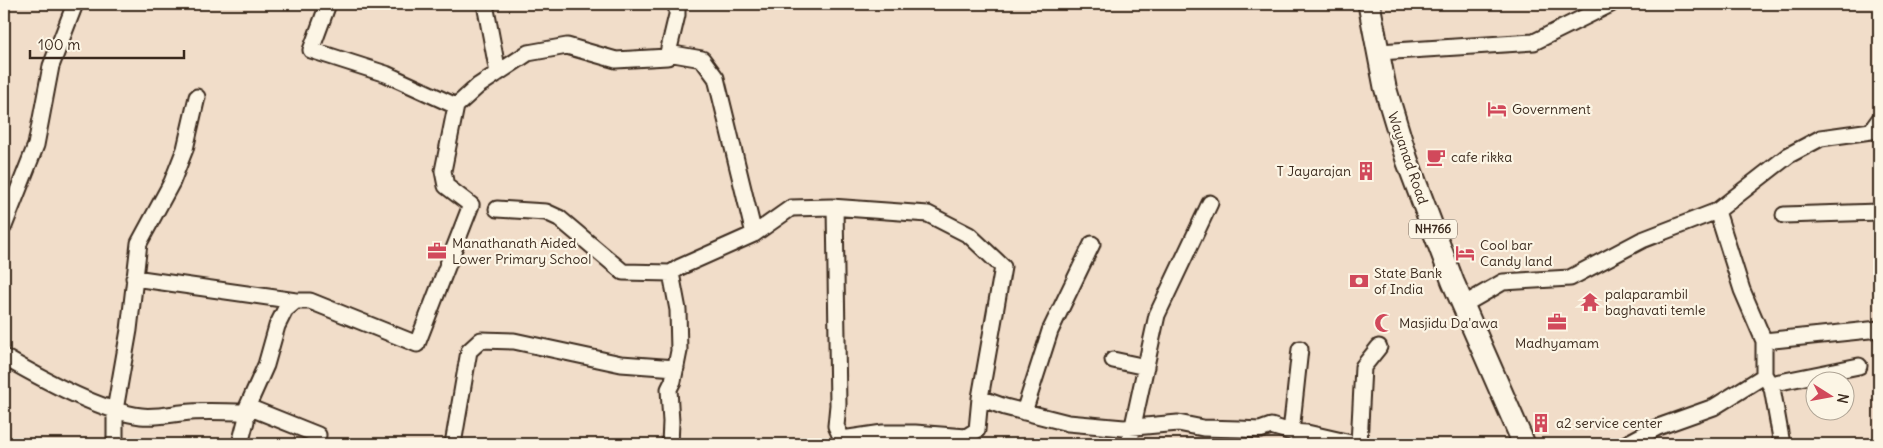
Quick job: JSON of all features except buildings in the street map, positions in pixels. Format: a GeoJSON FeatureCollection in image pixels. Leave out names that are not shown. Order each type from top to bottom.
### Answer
{"type":"FeatureCollection","features":[{"type":"Feature","properties":{"kind":"highway","name":"Wayanad Road"},"geometry":{"type":"LineString","coordinates":[[1369,4],[1385,87],[1407,160],[1463,305],[1524,444]]}},
{"type":"Feature","properties":{"kind":"street"},"geometry":{"type":"LineString","coordinates":[[4,226],[36,145],[51,66],[75,4]]}},
{"type":"Feature","properties":{"kind":"street"},"geometry":{"type":"LineString","coordinates":[[328,4],[311,50],[386,74],[456,106]]}},
{"type":"Feature","properties":{"kind":"street"},"geometry":{"type":"LineString","coordinates":[[485,4],[498,73]]}},
{"type":"Feature","properties":{"kind":"street"},"geometry":{"type":"LineString","coordinates":[[134,278],[296,301],[310,301],[416,344],[471,205],[446,186],[443,171],[456,106],[478,86],[528,53],[567,46],[616,60],[667,57],[677,15],[677,4]]}},
{"type":"Feature","properties":{"kind":"street"},"geometry":{"type":"LineString","coordinates":[[1379,52],[1534,42],[1611,4]]}},
{"type":"Feature","properties":{"kind":"street"},"geometry":{"type":"LineString","coordinates":[[668,53],[702,59],[716,78],[754,234]]}},
{"type":"Feature","properties":{"kind":"street"},"geometry":{"type":"LineString","coordinates":[[115,444],[115,410],[129,330],[139,243],[172,182],[185,149],[197,97]]}},
{"type":"Feature","properties":{"kind":"street"},"geometry":{"type":"LineString","coordinates":[[1463,305],[1503,282],[1570,278],[1642,240],[1717,210],[1789,155],[1821,138],[1871,132],[1879,120]]}},
{"type":"Feature","properties":{"kind":"street"},"geometry":{"type":"LineString","coordinates":[[1129,444],[1134,426],[1135,389],[1146,366],[1157,315],[1210,202]]}},
{"type":"Feature","properties":{"kind":"street"},"geometry":{"type":"LineString","coordinates":[[497,209],[546,212],[559,218],[623,272],[672,273],[680,266],[754,234],[791,208],[835,207],[928,214],[969,235],[1002,267],[980,398],[977,430],[966,437],[883,433],[842,442],[836,426],[838,406],[835,207]]}},
{"type":"Feature","properties":{"kind":"street"},"geometry":{"type":"LineString","coordinates":[[1717,210],[1742,290],[1764,341],[1767,380],[1772,388],[1782,444]]}},
{"type":"Feature","properties":{"kind":"street"},"geometry":{"type":"LineString","coordinates":[[1784,215],[1879,212]]}},
{"type":"Feature","properties":{"kind":"street"},"geometry":{"type":"LineString","coordinates":[[1024,412],[1050,331],[1092,244]]}},
{"type":"Feature","properties":{"kind":"street"},"geometry":{"type":"LineString","coordinates":[[670,444],[669,389],[673,381],[679,351],[678,310],[672,273]]}},
{"type":"Feature","properties":{"kind":"street"},"geometry":{"type":"LineString","coordinates":[[240,444],[247,410],[266,366],[277,326],[285,310],[296,301]]}},
{"type":"Feature","properties":{"kind":"street"},"geometry":{"type":"LineString","coordinates":[[1764,341],[1879,329]]}},
{"type":"Feature","properties":{"kind":"street"},"geometry":{"type":"LineString","coordinates":[[453,444],[469,351],[480,340],[514,341],[622,364],[676,368]]}},
{"type":"Feature","properties":{"kind":"street"},"geometry":{"type":"LineString","coordinates":[[1359,444],[1363,367],[1379,347]]}},
{"type":"Feature","properties":{"kind":"street"},"geometry":{"type":"LineString","coordinates":[[1291,432],[1300,349]]}},
{"type":"Feature","properties":{"kind":"street"},"geometry":{"type":"LineString","coordinates":[[4,357],[58,386],[115,410],[142,417],[192,412],[247,410],[318,436],[316,444]]}},
{"type":"Feature","properties":{"kind":"street"},"geometry":{"type":"LineString","coordinates":[[1113,360],[1146,366]]}},
{"type":"Feature","properties":{"kind":"street"},"geometry":{"type":"LineString","coordinates":[[1626,444],[1658,427],[1714,407],[1767,380],[1860,366]]}},
{"type":"Feature","properties":{"kind":"street"},"geometry":{"type":"LineString","coordinates":[[980,398],[1068,423],[1124,428],[1178,423],[1204,428],[1260,430],[1272,426],[1291,432],[1307,433],[1355,444]]}},
{"type":"Feature","properties":{"kind":"place","name":"Government"},"geometry":{"type":"Point","coordinates":[1497,109]}},
{"type":"Feature","properties":{"kind":"place","name":"cafe rikka"},"geometry":{"type":"Point","coordinates":[1436,157]}},
{"type":"Feature","properties":{"kind":"place","name":"T Jayarajan"},"geometry":{"type":"Point","coordinates":[1366,171]}},
{"type":"Feature","properties":{"kind":"place","name":"Manathanath Aided Lower Primary School"},"geometry":{"type":"Point","coordinates":[437,251]}},
{"type":"Feature","properties":{"kind":"place","name":"Cool bar Candy land"},"geometry":{"type":"Point","coordinates":[1465,253]}},
{"type":"Feature","properties":{"kind":"place","name":"State Bank of India"},"geometry":{"type":"Point","coordinates":[1359,281]}},
{"type":"Feature","properties":{"kind":"place","name":"palaparambil baghavati temle"},"geometry":{"type":"Point","coordinates":[1590,302]}},
{"type":"Feature","properties":{"kind":"place","name":"Madhyamam"},"geometry":{"type":"Point","coordinates":[1557,322]}},
{"type":"Feature","properties":{"kind":"place","name":"Masjidu Da'awa"},"geometry":{"type":"Point","coordinates":[1384,323]}},
{"type":"Feature","properties":{"kind":"place","name":"a2 service center"},"geometry":{"type":"Point","coordinates":[1541,423]}}]}
